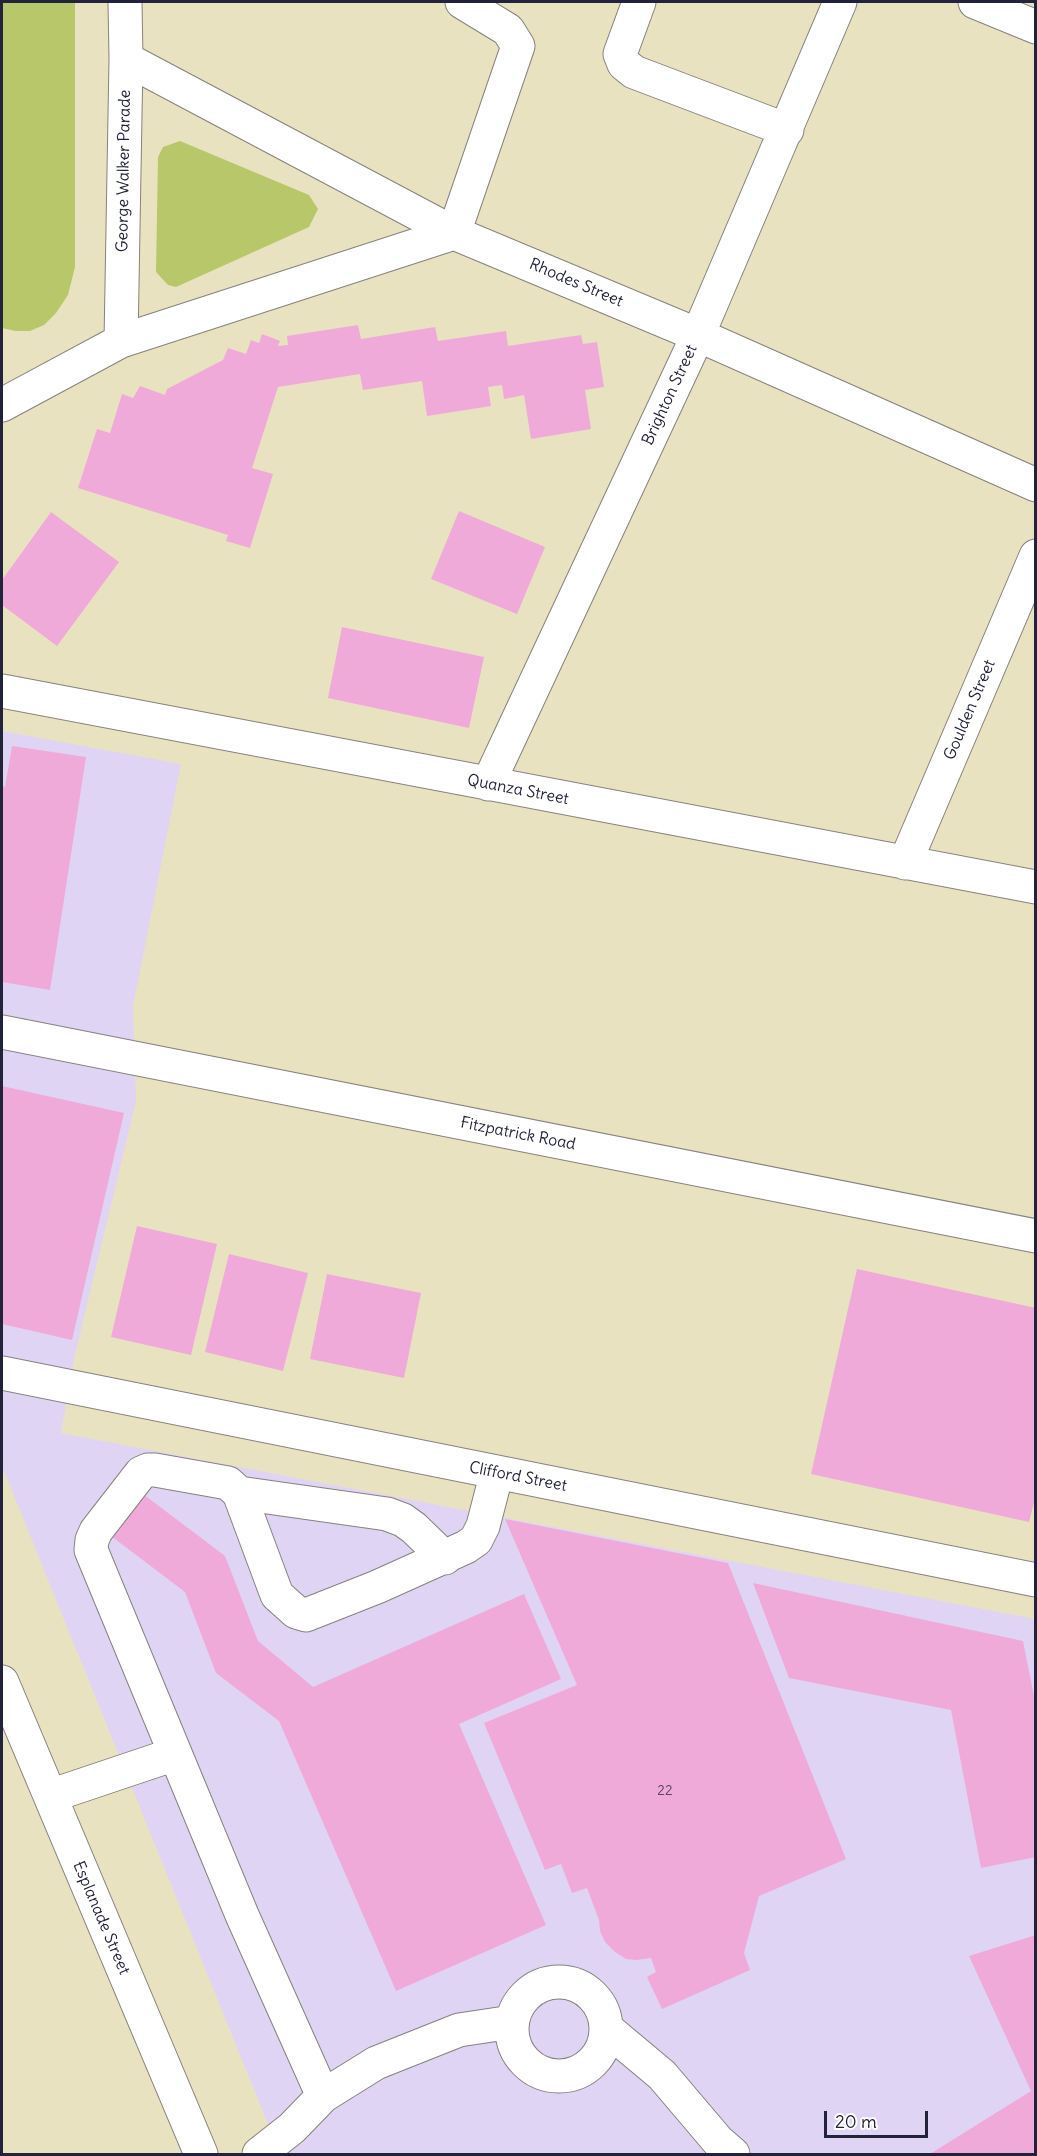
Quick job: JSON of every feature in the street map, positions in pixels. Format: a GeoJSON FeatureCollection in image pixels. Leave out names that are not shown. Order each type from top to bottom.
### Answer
{"type":"FeatureCollection","features":[{"type":"Feature","properties":{"kind":"street","name":"George Walker Parade"},"geometry":{"type":"LineString","coordinates":[[121,341],[125,2]]}},
{"type":"Feature","properties":{"kind":"street"},"geometry":{"type":"LineString","coordinates":[[2,405],[121,341],[454,233],[518,46],[508,30],[462,2]]}},
{"type":"Feature","properties":{"kind":"street"},"geometry":{"type":"LineString","coordinates":[[639,2],[620,54],[624,64],[634,72],[787,130]]}},
{"type":"Feature","properties":{"kind":"street","name":"Brighton Street"},"geometry":{"type":"LineString","coordinates":[[488,784],[698,334],[840,2]]}},
{"type":"Feature","properties":{"kind":"street"},"geometry":{"type":"LineString","coordinates":[[975,2],[1035,27]]}},
{"type":"Feature","properties":{"kind":"street","name":"Rhodes Street"},"geometry":{"type":"LineString","coordinates":[[126,59],[454,233],[698,334],[1035,485]]}},
{"type":"Feature","properties":{"kind":"street","name":"Goulden Street"},"geometry":{"type":"LineString","coordinates":[[905,863],[1035,556]]}},
{"type":"Feature","properties":{"kind":"street","name":"Quanza Street"},"geometry":{"type":"LineString","coordinates":[[2,691],[1035,887]]}},
{"type":"Feature","properties":{"kind":"street","name":"Fitzpatrick Road"},"geometry":{"type":"LineString","coordinates":[[2,1032],[1035,1236]]}},
{"type":"Feature","properties":{"kind":"street","name":"Clifford Street"},"geometry":{"type":"LineString","coordinates":[[2,1373],[1035,1580]]}},
{"type":"Feature","properties":{"kind":"street"},"geometry":{"type":"LineString","coordinates":[[323,2096],[242,1916],[92,1550],[92,1540],[96,1530],[141,1473],[148,1470],[228,1484],[239,1493],[277,1595],[296,1611],[306,1615],[445,1558],[476,1540],[483,1526],[497,1472]]}},
{"type":"Feature","properties":{"kind":"street"},"geometry":{"type":"LineString","coordinates":[[239,1493],[387,1515],[403,1520],[445,1558]]}},
{"type":"Feature","properties":{"kind":"street","name":"Esplanade Street"},"geometry":{"type":"LineString","coordinates":[[2,1682],[201,2154]]}},
{"type":"Feature","properties":{"kind":"street"},"geometry":{"type":"LineString","coordinates":[[50,1796],[175,1754]]}},
{"type":"Feature","properties":{"kind":"street"},"geometry":{"type":"LineString","coordinates":[[555,1982],[570,1983],[585,1989],[596,2000],[604,2013],[607,2029],[604,2044],[591,2064],[571,2075],[555,2077],[541,2074],[527,2065],[517,2053],[512,2038],[512,2022],[517,2007],[526,1995],[540,1986],[555,1982]]}},
{"type":"Feature","properties":{"kind":"street"},"geometry":{"type":"LineString","coordinates":[[259,2154],[292,2127],[323,2096],[376,2063],[459,2030],[512,2022]]}},
{"type":"Feature","properties":{"kind":"street"},"geometry":{"type":"LineString","coordinates":[[607,2029],[662,2075],[711,2133],[733,2154]]}},
{"type":"Feature","properties":{"kind":"shaded area"},"geometry":{"type":"Polygon","coordinates":[[[2,731],[181,764],[133,1006],[136,1101],[74,1359],[61,1433],[1035,1619],[1035,2154],[280,2154],[2,1466],[2,731]]]}},
{"type":"Feature","properties":{"kind":"green space"},"geometry":{"type":"Polygon","coordinates":[[[2,2],[75,2],[75,267],[68,295],[56,313],[44,325],[30,331],[2,328],[2,2]]]}},
{"type":"Feature","properties":{"kind":"green space"},"geometry":{"type":"Polygon","coordinates":[[[180,141],[309,195],[318,209],[309,227],[176,287],[168,285],[156,272],[158,157],[163,147],[180,141]]]}},
{"type":"Feature","properties":{"kind":"building"},"geometry":{"type":"Polygon","coordinates":[[[358,325],[361,339],[435,327],[438,341],[506,331],[508,346],[581,335],[583,344],[597,342],[604,387],[585,390],[591,429],[531,439],[524,395],[504,399],[502,385],[488,387],[491,406],[427,416],[422,381],[363,390],[360,374],[278,387],[252,468],[273,474],[250,548],[226,541],[228,535],[78,488],[97,429],[110,433],[122,394],[133,398],[140,386],[165,395],[167,389],[223,360],[228,348],[246,354],[251,340],[259,343],[262,334],[280,341],[278,346],[288,345],[287,336],[358,325]]]}},
{"type":"Feature","properties":{"kind":"building"},"geometry":{"type":"Polygon","coordinates":[[[459,511],[545,547],[517,614],[431,579],[459,511]]]}},
{"type":"Feature","properties":{"kind":"building"},"geometry":{"type":"Polygon","coordinates":[[[51,512],[119,562],[57,646],[2,605],[2,580],[51,512]]]}},
{"type":"Feature","properties":{"kind":"building"},"geometry":{"type":"Polygon","coordinates":[[[342,627],[484,657],[469,728],[328,698],[342,627]]]}},
{"type":"Feature","properties":{"kind":"building"},"geometry":{"type":"Polygon","coordinates":[[[12,746],[86,757],[50,990],[2,982],[2,786],[5,787],[12,746]]]}},
{"type":"Feature","properties":{"kind":"building"},"geometry":{"type":"Polygon","coordinates":[[[2,1086],[124,1113],[72,1340],[2,1324],[2,1086]]]}},
{"type":"Feature","properties":{"kind":"building"},"geometry":{"type":"Polygon","coordinates":[[[137,1226],[217,1244],[191,1355],[111,1337],[137,1226]]]}},
{"type":"Feature","properties":{"kind":"building"},"geometry":{"type":"Polygon","coordinates":[[[229,1254],[308,1273],[283,1371],[205,1352],[229,1254]]]}},
{"type":"Feature","properties":{"kind":"building"},"geometry":{"type":"Polygon","coordinates":[[[857,1269],[1036,1308],[1036,1495],[1029,1522],[811,1474],[857,1269]]]}},
{"type":"Feature","properties":{"kind":"building"},"geometry":{"type":"Polygon","coordinates":[[[327,1274],[421,1293],[404,1378],[310,1359],[327,1274]]]}},
{"type":"Feature","properties":{"kind":"building"},"geometry":{"type":"Polygon","coordinates":[[[143,1494],[225,1556],[258,1641],[313,1687],[524,1594],[561,1679],[459,1724],[546,1925],[396,1991],[279,1721],[216,1673],[185,1592],[111,1536],[143,1494]]]}},
{"type":"Feature","properties":{"kind":"building"},"geometry":{"type":"Polygon","coordinates":[[[505,1519],[728,1563],[846,1859],[759,1896],[744,1953],[750,1970],[662,2009],[647,1977],[656,1972],[651,1958],[626,1959],[615,1952],[605,1942],[600,1931],[599,1920],[587,1888],[572,1893],[561,1864],[545,1870],[484,1723],[577,1685],[505,1519]]]}},
{"type":"Feature","properties":{"kind":"building"},"geometry":{"type":"Polygon","coordinates":[[[753,1583],[1023,1641],[1036,1706],[1036,1857],[981,1868],[951,1710],[789,1678],[753,1583]]]}},
{"type":"Feature","properties":{"kind":"building"},"geometry":{"type":"Polygon","coordinates":[[[1036,1935],[1036,2154],[930,2154],[1031,2091],[969,1956],[1036,1935]]]}}]}
